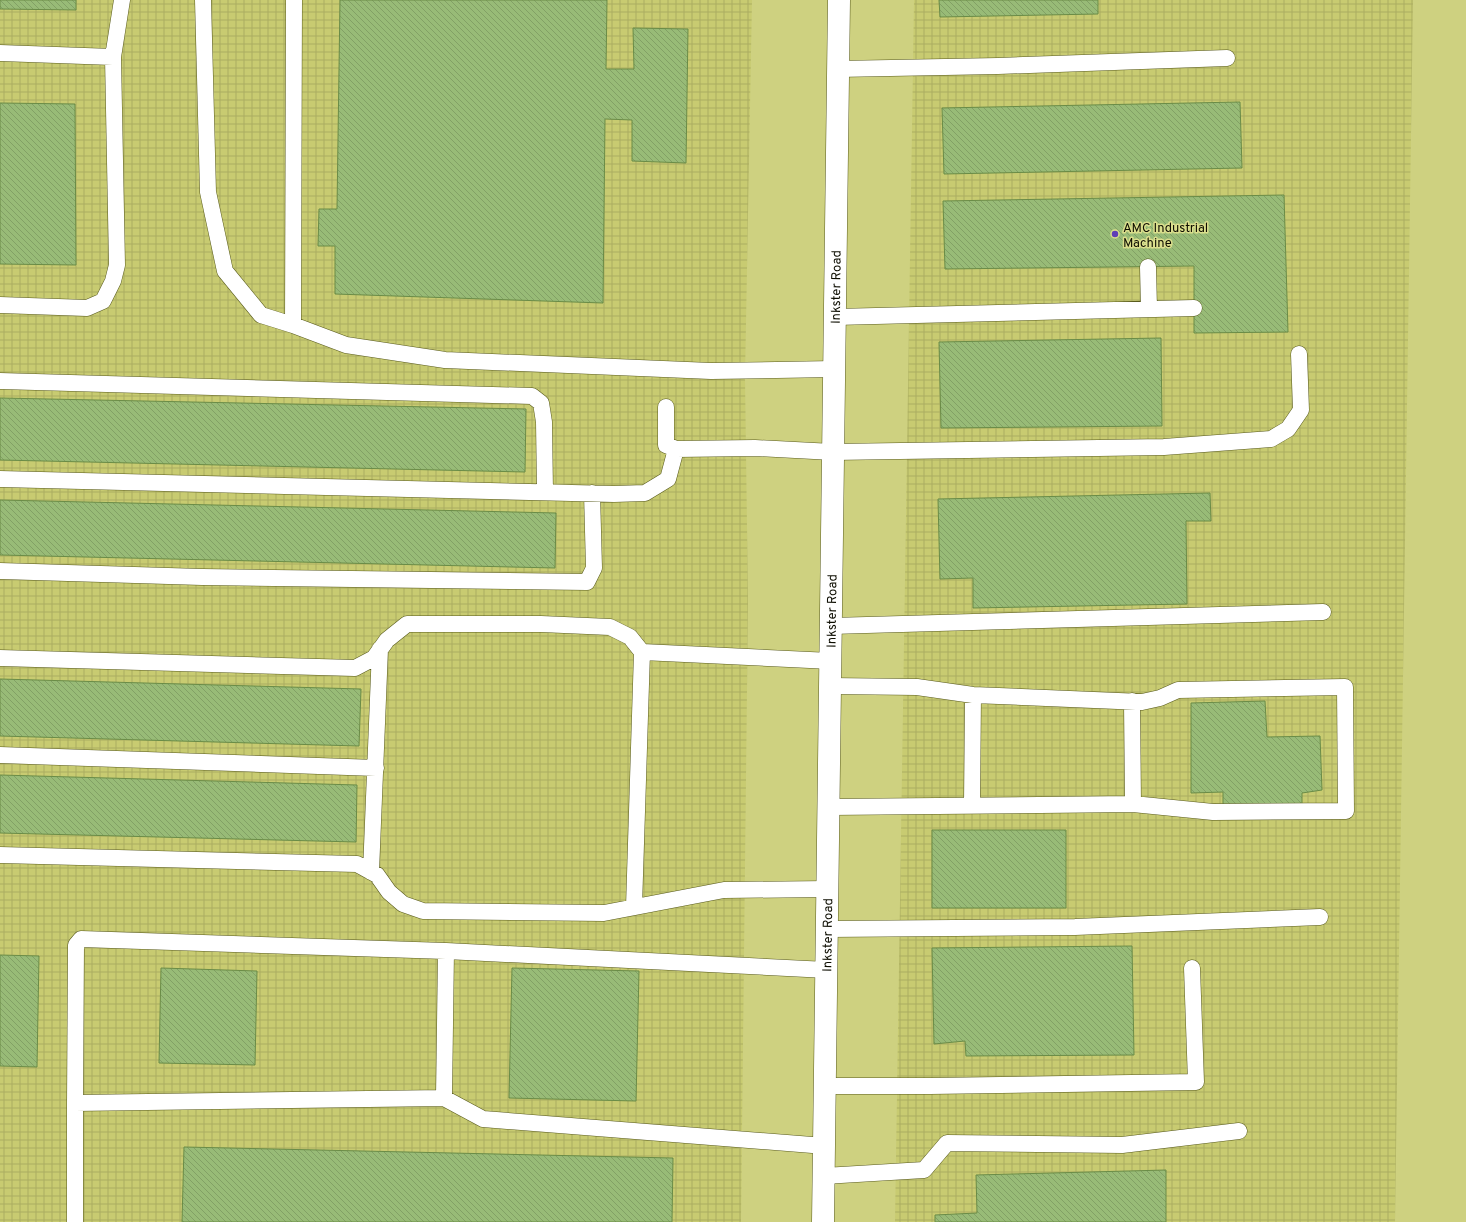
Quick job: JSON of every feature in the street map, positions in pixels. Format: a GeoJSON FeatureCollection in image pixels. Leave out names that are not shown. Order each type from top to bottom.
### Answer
{"type":"FeatureCollection","features":[{"type":"Feature","properties":{"kind":"main road","name":"Inkster Road"},"geometry":{"type":"LineString","coordinates":[[824,1222],[839,0]]}},
{"type":"Feature","properties":{"kind":"lane"},"geometry":{"type":"LineString","coordinates":[[0,305],[87,308],[103,301],[113,281],[117,264],[113,57],[122,0]]}},
{"type":"Feature","properties":{"kind":"lane"},"geometry":{"type":"LineString","coordinates":[[203,0],[208,192],[225,271],[261,315],[293,325],[346,345],[445,360],[711,370],[834,369]]}},
{"type":"Feature","properties":{"kind":"lane"},"geometry":{"type":"LineString","coordinates":[[293,325],[294,0]]}},
{"type":"Feature","properties":{"kind":"lane"},"geometry":{"type":"LineString","coordinates":[[0,53],[113,57]]}},
{"type":"Feature","properties":{"kind":"lane"},"geometry":{"type":"LineString","coordinates":[[838,69],[990,66],[1227,58]]}},
{"type":"Feature","properties":{"kind":"lane"},"geometry":{"type":"LineString","coordinates":[[1148,267],[1149,309]]}},
{"type":"Feature","properties":{"kind":"lane"},"geometry":{"type":"LineString","coordinates":[[835,317],[1194,308]]}},
{"type":"Feature","properties":{"kind":"lane"},"geometry":{"type":"LineString","coordinates":[[666,407],[666,445],[676,449],[755,448],[833,452],[1164,447],[1271,439],[1288,429],[1301,410],[1299,354]]}},
{"type":"Feature","properties":{"kind":"lane"},"geometry":{"type":"LineString","coordinates":[[0,381],[133,383],[532,396],[541,403],[544,422],[545,492]]}},
{"type":"Feature","properties":{"kind":"lane"},"geometry":{"type":"LineString","coordinates":[[0,479],[645,493],[668,479],[676,449]]}},
{"type":"Feature","properties":{"kind":"lane"},"geometry":{"type":"LineString","coordinates":[[0,571],[202,577],[587,582],[594,568],[592,493]]}},
{"type":"Feature","properties":{"kind":"lane"},"geometry":{"type":"LineString","coordinates":[[831,626],[1323,612]]}},
{"type":"Feature","properties":{"kind":"lane"},"geometry":{"type":"LineString","coordinates":[[0,658],[355,668],[374,658],[388,640],[407,624],[534,624],[610,627],[630,637],[642,652],[634,906]]}},
{"type":"Feature","properties":{"kind":"lane"},"geometry":{"type":"LineString","coordinates":[[371,872],[380,649]]}},
{"type":"Feature","properties":{"kind":"lane"},"geometry":{"type":"LineString","coordinates":[[642,652],[830,661]]}},
{"type":"Feature","properties":{"kind":"lane"},"geometry":{"type":"LineString","coordinates":[[829,807],[1133,804],[1213,812],[1346,811],[1345,687],[1178,690],[1160,698],[1142,702],[973,695],[917,687],[830,686]]}},
{"type":"Feature","properties":{"kind":"lane"},"geometry":{"type":"LineString","coordinates":[[972,806],[973,695]]}},
{"type":"Feature","properties":{"kind":"lane"},"geometry":{"type":"LineString","coordinates":[[1132,701],[1133,804]]}},
{"type":"Feature","properties":{"kind":"lane"},"geometry":{"type":"LineString","coordinates":[[0,755],[376,768]]}},
{"type":"Feature","properties":{"kind":"lane"},"geometry":{"type":"LineString","coordinates":[[0,855],[358,864],[377,875],[389,892],[403,904],[423,911],[604,913],[634,906],[724,890],[828,889]]}},
{"type":"Feature","properties":{"kind":"lane"},"geometry":{"type":"LineString","coordinates":[[827,930],[1075,927],[1320,917]]}},
{"type":"Feature","properties":{"kind":"lane"},"geometry":{"type":"LineString","coordinates":[[75,1222],[76,945],[81,939],[446,951],[827,970]]}},
{"type":"Feature","properties":{"kind":"lane"},"geometry":{"type":"LineString","coordinates":[[444,1098],[446,951]]}},
{"type":"Feature","properties":{"kind":"lane"},"geometry":{"type":"LineString","coordinates":[[826,1086],[1196,1082],[1192,968]]}},
{"type":"Feature","properties":{"kind":"lane"},"geometry":{"type":"LineString","coordinates":[[75,1103],[444,1098],[482,1119],[824,1146]]}},
{"type":"Feature","properties":{"kind":"lane"},"geometry":{"type":"LineString","coordinates":[[824,1176],[924,1170],[947,1143],[1122,1145],[1240,1131]]}},
{"type":"Feature","properties":{"kind":"shaded area"},"geometry":{"type":"Polygon","coordinates":[[[0,0],[752,0],[745,377],[748,601],[741,1222],[0,1222],[0,0]]]}},
{"type":"Feature","properties":{"kind":"shaded area"},"geometry":{"type":"Polygon","coordinates":[[[914,0],[1413,0],[1395,1222],[895,1222],[914,0]]]}},
{"type":"Feature","properties":{"kind":"building"},"geometry":{"type":"Polygon","coordinates":[[[0,0],[76,0],[76,10],[0,9],[0,0]]]}},
{"type":"Feature","properties":{"kind":"building"},"geometry":{"type":"Polygon","coordinates":[[[340,0],[607,0],[606,69],[634,69],[633,28],[688,29],[686,163],[632,161],[632,120],[605,119],[603,303],[335,294],[335,246],[318,246],[319,209],[337,209],[340,0]]]}},
{"type":"Feature","properties":{"kind":"building"},"geometry":{"type":"Polygon","coordinates":[[[939,0],[1098,0],[1098,14],[940,17],[939,0]]]}},
{"type":"Feature","properties":{"kind":"building"},"geometry":{"type":"Polygon","coordinates":[[[1240,102],[1242,168],[944,174],[942,108],[1240,102]]]}},
{"type":"Feature","properties":{"kind":"building"},"geometry":{"type":"Polygon","coordinates":[[[0,103],[75,104],[76,265],[0,264],[0,103]]]}},
{"type":"Feature","properties":{"kind":"building","name":"AMC Industrial Machine"},"geometry":{"type":"Polygon","coordinates":[[[1284,195],[1288,332],[1194,333],[1194,266],[945,269],[943,201],[1284,195]]]}},
{"type":"Feature","properties":{"kind":"building"},"geometry":{"type":"Polygon","coordinates":[[[1161,338],[1162,426],[941,428],[939,342],[1161,338]]]}},
{"type":"Feature","properties":{"kind":"building"},"geometry":{"type":"Polygon","coordinates":[[[0,398],[526,409],[525,472],[0,460],[0,398]]]}},
{"type":"Feature","properties":{"kind":"building"},"geometry":{"type":"Polygon","coordinates":[[[1210,493],[1211,521],[1186,521],[1187,604],[973,608],[973,578],[940,579],[938,499],[1210,493]]]}},
{"type":"Feature","properties":{"kind":"building"},"geometry":{"type":"Polygon","coordinates":[[[0,500],[556,513],[555,568],[0,555],[0,500]]]}},
{"type":"Feature","properties":{"kind":"building"},"geometry":{"type":"Polygon","coordinates":[[[0,679],[361,689],[359,746],[0,736],[0,679]]]}},
{"type":"Feature","properties":{"kind":"building"},"geometry":{"type":"Polygon","coordinates":[[[1265,701],[1267,737],[1320,736],[1322,790],[1302,793],[1302,804],[1223,805],[1223,792],[1191,793],[1191,703],[1265,701]]]}},
{"type":"Feature","properties":{"kind":"building"},"geometry":{"type":"Polygon","coordinates":[[[0,775],[357,785],[356,842],[0,833],[0,775]]]}},
{"type":"Feature","properties":{"kind":"building"},"geometry":{"type":"Polygon","coordinates":[[[932,830],[1066,830],[1066,908],[932,908],[932,830]]]}},
{"type":"Feature","properties":{"kind":"building"},"geometry":{"type":"Polygon","coordinates":[[[1132,946],[1134,1055],[966,1056],[965,1041],[934,1044],[932,948],[1132,946]]]}},
{"type":"Feature","properties":{"kind":"building"},"geometry":{"type":"Polygon","coordinates":[[[0,955],[39,956],[37,1067],[0,1066],[0,955]]]}},
{"type":"Feature","properties":{"kind":"building"},"geometry":{"type":"Polygon","coordinates":[[[161,968],[257,971],[255,1065],[159,1063],[161,968]]]}},
{"type":"Feature","properties":{"kind":"building"},"geometry":{"type":"Polygon","coordinates":[[[512,968],[639,971],[636,1101],[509,1098],[512,968]]]}},
{"type":"Feature","properties":{"kind":"building"},"geometry":{"type":"Polygon","coordinates":[[[184,1147],[673,1158],[672,1222],[182,1222],[184,1147]]]}},
{"type":"Feature","properties":{"kind":"building"},"geometry":{"type":"Polygon","coordinates":[[[1166,1170],[1166,1222],[935,1222],[935,1215],[977,1213],[976,1175],[1166,1170]]]}},
{"type":"Feature","properties":{"kind":"place","name":"AMC Industrial Machine"},"geometry":{"type":"Point","coordinates":[1115,234]}}]}
